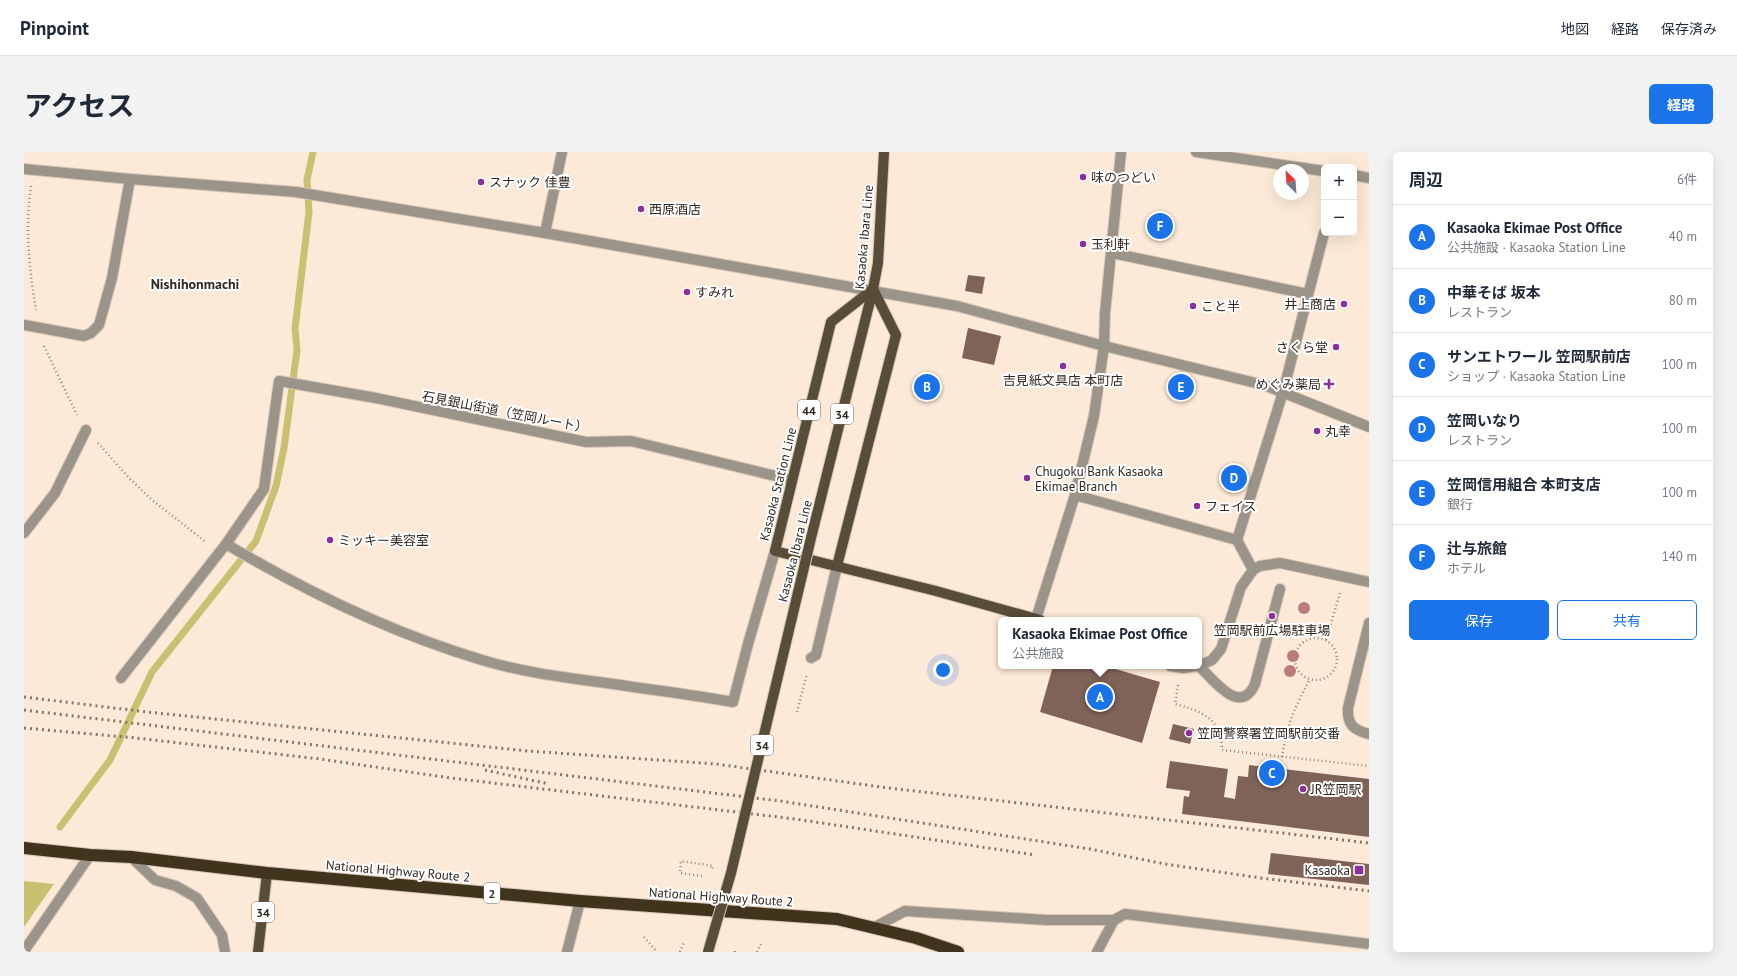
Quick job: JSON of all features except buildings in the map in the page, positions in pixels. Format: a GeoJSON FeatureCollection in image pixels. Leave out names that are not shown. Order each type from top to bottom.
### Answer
{"type":"FeatureCollection","features":[{"type":"Feature","properties":{"kind":"highway","name":"National Highway Route 2"},"geometry":{"type":"LineString","coordinates":[[24,848],[90,855],[131,857],[267,873],[580,901],[837,919],[916,938],[958,952]]}},
{"type":"Feature","properties":{"kind":"main road","name":"Kasaoka Ibara Line"},"geometry":{"type":"LineString","coordinates":[[708,952],[732,866],[811,538],[874,289],[878,263],[884,152]]}},
{"type":"Feature","properties":{"kind":"main road","name":"Kasaoka Station Line"},"geometry":{"type":"LineString","coordinates":[[874,289],[831,322],[775,551],[1030,617]]}},
{"type":"Feature","properties":{"kind":"main road"},"geometry":{"type":"LineString","coordinates":[[836,566],[896,335],[874,289]]}},
{"type":"Feature","properties":{"kind":"main road","name":"34"},"geometry":{"type":"LineString","coordinates":[[258,952],[267,873]]}},
{"type":"Feature","properties":{"kind":"street"},"geometry":{"type":"LineString","coordinates":[[545,233],[562,152]]}},
{"type":"Feature","properties":{"kind":"street"},"geometry":{"type":"LineString","coordinates":[[1039,617],[1075,495],[1094,416],[1104,346],[1104,313],[1112,253],[1121,152]]}},
{"type":"Feature","properties":{"kind":"street"},"geometry":{"type":"LineString","coordinates":[[1196,152],[1321,171]]}},
{"type":"Feature","properties":{"kind":"street"},"geometry":{"type":"LineString","coordinates":[[29,169],[130,179],[296,192],[874,289],[957,306],[1104,346],[1264,385],[1369,427]]}},
{"type":"Feature","properties":{"kind":"street"},"geometry":{"type":"LineString","coordinates":[[1357,176],[1369,178]]}},
{"type":"Feature","properties":{"kind":"street"},"geometry":{"type":"LineString","coordinates":[[24,325],[84,336],[91,333],[99,325],[112,278],[130,179]]}},
{"type":"Feature","properties":{"kind":"street"},"geometry":{"type":"LineString","coordinates":[[1253,570],[1237,540],[1283,392],[1323,236]]}},
{"type":"Feature","properties":{"kind":"street"},"geometry":{"type":"LineString","coordinates":[[1112,253],[1308,294]]}},
{"type":"Feature","properties":{"kind":"street","name":"石見銀山街道（笠岡ルート）"},"geometry":{"type":"LineString","coordinates":[[225,546],[264,489],[279,381],[376,398],[586,442],[631,441],[792,480]]}},
{"type":"Feature","properties":{"kind":"street"},"geometry":{"type":"LineString","coordinates":[[24,533],[56,493],[86,430]]}},
{"type":"Feature","properties":{"kind":"street"},"geometry":{"type":"LineString","coordinates":[[1075,495],[1237,540]]}},
{"type":"Feature","properties":{"kind":"street"},"geometry":{"type":"LineString","coordinates":[[121,678],[225,546],[353,611],[425,640],[483,660],[545,675],[733,702],[775,551]]}},
{"type":"Feature","properties":{"kind":"street"},"geometry":{"type":"LineString","coordinates":[[1202,664],[1212,660],[1221,649],[1241,587],[1253,570],[1260,566],[1280,563],[1369,582]]}},
{"type":"Feature","properties":{"kind":"street"},"geometry":{"type":"LineString","coordinates":[[811,658],[816,655],[836,566]]}},
{"type":"Feature","properties":{"kind":"street"},"geometry":{"type":"LineString","coordinates":[[1201,669],[1230,696],[1239,698],[1246,696],[1252,690],[1255,684],[1280,589]]}},
{"type":"Feature","properties":{"kind":"street"},"geometry":{"type":"LineString","coordinates":[[1369,623],[1348,708],[1347,718],[1351,725],[1360,732],[1369,734]]}},
{"type":"Feature","properties":{"kind":"street"},"geometry":{"type":"LineString","coordinates":[[24,951],[90,855]]}},
{"type":"Feature","properties":{"kind":"street"},"geometry":{"type":"LineString","coordinates":[[131,857],[155,880],[176,886],[197,898],[222,936],[225,952]]}},
{"type":"Feature","properties":{"kind":"street"},"geometry":{"type":"LineString","coordinates":[[567,952],[580,901]]}},
{"type":"Feature","properties":{"kind":"street"},"geometry":{"type":"LineString","coordinates":[[873,928],[906,911],[1046,920],[1114,920],[1125,914],[1354,947],[1369,944]]}},
{"type":"Feature","properties":{"kind":"street"},"geometry":{"type":"LineString","coordinates":[[1097,952],[1114,920]]}},
{"type":"Feature","properties":{"kind":"path"},"geometry":{"type":"LineString","coordinates":[[29,169],[27,212],[28,242],[39,327],[44,346],[53,368],[86,430],[129,478],[152,500],[203,540],[225,546]]}},
{"type":"Feature","properties":{"kind":"path"},"geometry":{"type":"LineString","coordinates":[[1326,640],[1334,618],[1340,590]]}},
{"type":"Feature","properties":{"kind":"path"},"geometry":{"type":"LineString","coordinates":[[1312,638],[1326,640],[1335,650],[1336,663],[1334,670],[1324,678],[1310,679],[1304,676],[1296,665],[1296,651],[1306,640],[1312,638]]}},
{"type":"Feature","properties":{"kind":"path"},"geometry":{"type":"LineString","coordinates":[[797,712],[811,658]]}},
{"type":"Feature","properties":{"kind":"path"},"geometry":{"type":"LineString","coordinates":[[1282,757],[1286,732],[1293,710],[1310,679]]}},
{"type":"Feature","properties":{"kind":"path"},"geometry":{"type":"LineString","coordinates":[[1179,683],[1175,704],[1204,714],[1217,726],[1222,739],[1222,750],[1369,766]]}},
{"type":"Feature","properties":{"kind":"path"},"geometry":{"type":"LineString","coordinates":[[702,876],[680,873],[681,861],[713,866]]}},
{"type":"Feature","properties":{"kind":"path"},"geometry":{"type":"LineString","coordinates":[[644,936],[657,952]]}},
{"type":"Feature","properties":{"kind":"path"},"geometry":{"type":"LineString","coordinates":[[680,952],[684,942]]}},
{"type":"Feature","properties":{"kind":"path"},"geometry":{"type":"LineString","coordinates":[[757,952],[762,942]]}},
{"type":"Feature","properties":{"kind":"shaded area"},"geometry":{"type":"Polygon","coordinates":[[[24,881],[54,884],[24,927],[24,881]]]}},
{"type":"Feature","properties":{"kind":"waterway"},"geometry":{"type":"LineString","coordinates":[[60,827],[110,760],[152,672],[256,541],[276,486],[284,448],[297,350],[295,329],[309,212],[307,180],[313,152]]}},
{"type":"Feature","properties":{"kind":"railway"},"geometry":{"type":"LineString","coordinates":[[24,697],[147,712],[528,751],[716,764],[888,788],[1369,843]]}},
{"type":"Feature","properties":{"kind":"railway"},"geometry":{"type":"LineString","coordinates":[[24,710],[780,801],[1090,849],[1165,864],[1261,878],[1369,891]]}},
{"type":"Feature","properties":{"kind":"railway"},"geometry":{"type":"LineString","coordinates":[[24,728],[136,738],[320,759],[451,778],[795,819],[1035,855]]}},
{"type":"Feature","properties":{"kind":"railway"},"geometry":{"type":"LineString","coordinates":[[485,770],[549,784]]}},
{"type":"Feature","properties":{"kind":"place","name":"味のつどい"},"geometry":{"type":"Point","coordinates":[1083,177]}},
{"type":"Feature","properties":{"kind":"place","name":"スナック 佳豊"},"geometry":{"type":"Point","coordinates":[481,182]}},
{"type":"Feature","properties":{"kind":"place","name":"西原酒店"},"geometry":{"type":"Point","coordinates":[641,209]}},
{"type":"Feature","properties":{"kind":"place","name":"辻与旅館"},"geometry":{"type":"Point","coordinates":[1160,226]}},
{"type":"Feature","properties":{"kind":"place","name":"玉利軒"},"geometry":{"type":"Point","coordinates":[1083,244]}},
{"type":"Feature","properties":{"kind":"place","name":"すみれ"},"geometry":{"type":"Point","coordinates":[687,292]}},
{"type":"Feature","properties":{"kind":"place","name":"井上商店"},"geometry":{"type":"Point","coordinates":[1344,304]}},
{"type":"Feature","properties":{"kind":"place","name":"こと半"},"geometry":{"type":"Point","coordinates":[1193,306]}},
{"type":"Feature","properties":{"kind":"place","name":"さくら堂"},"geometry":{"type":"Point","coordinates":[1336,347]}},
{"type":"Feature","properties":{"kind":"place","name":"吉見紙文具店 本町店"},"geometry":{"type":"Point","coordinates":[1063,366]}},
{"type":"Feature","properties":{"kind":"place","name":"めぐみ薬局"},"geometry":{"type":"Point","coordinates":[1329,384]}},
{"type":"Feature","properties":{"kind":"place","name":"中華そば 坂本"},"geometry":{"type":"Point","coordinates":[927,387]}},
{"type":"Feature","properties":{"kind":"place","name":"笠岡信用組合 本町支店"},"geometry":{"type":"Point","coordinates":[1181,387]}},
{"type":"Feature","properties":{"kind":"place","name":"丸幸"},"geometry":{"type":"Point","coordinates":[1317,431]}},
{"type":"Feature","properties":{"kind":"place","name":"Chugoku Bank Kasaoka Ekimae Branch"},"geometry":{"type":"Point","coordinates":[1027,478]}},
{"type":"Feature","properties":{"kind":"place","name":"笠岡いなり"},"geometry":{"type":"Point","coordinates":[1234,478]}},
{"type":"Feature","properties":{"kind":"place","name":"フェイス"},"geometry":{"type":"Point","coordinates":[1197,506]}},
{"type":"Feature","properties":{"kind":"place","name":"ミッキー美容室"},"geometry":{"type":"Point","coordinates":[330,540]}},
{"type":"Feature","properties":{"kind":"place","name":"笠岡駅前広場駐車場"},"geometry":{"type":"Point","coordinates":[1272,616]}},
{"type":"Feature","properties":{"kind":"place","name":"Kasaoka Ekimae Post Office"},"geometry":{"type":"Point","coordinates":[1100,697]}},
{"type":"Feature","properties":{"kind":"place","name":"笠岡警察署笠岡駅前交番"},"geometry":{"type":"Point","coordinates":[1189,733]}},
{"type":"Feature","properties":{"kind":"place","name":"サンエトワール 笠岡駅前店"},"geometry":{"type":"Point","coordinates":[1272,773]}},
{"type":"Feature","properties":{"kind":"place","name":"JR笠岡駅"},"geometry":{"type":"Point","coordinates":[1303,789]}},
{"type":"Feature","properties":{"kind":"place","name":"Kasaoka"},"geometry":{"type":"Point","coordinates":[1359,870]}},
{"type":"Feature","properties":{"kind":"district","name":"Nishihonmachi"},"geometry":{"type":"Point","coordinates":[195,284]}}]}
